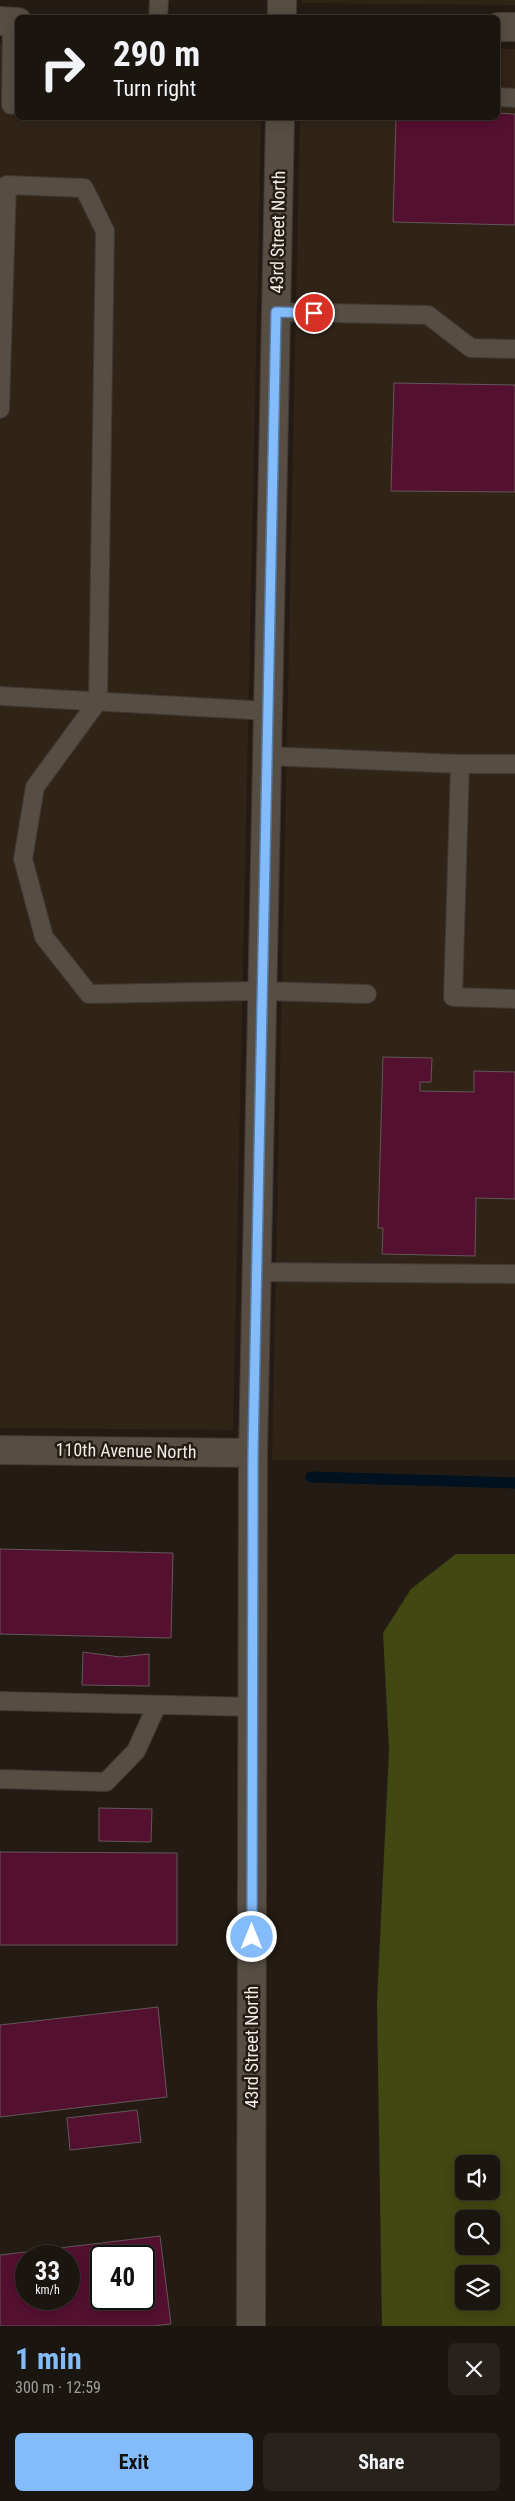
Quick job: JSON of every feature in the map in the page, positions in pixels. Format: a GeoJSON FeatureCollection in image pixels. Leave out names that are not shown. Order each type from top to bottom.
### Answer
{"type":"FeatureCollection","features":[{"type":"Feature","properties":{"kind":"street"},"geometry":{"type":"LineString","coordinates":[[282,0],[282,15]]}},
{"type":"Feature","properties":{"kind":"street"},"geometry":{"type":"LineString","coordinates":[[500,27],[515,27]]}},
{"type":"Feature","properties":{"kind":"street","name":"43rd Street North"},"geometry":{"type":"LineString","coordinates":[[251,2326],[253,1453],[280,120]]}},
{"type":"Feature","properties":{"kind":"street","name":"110th Avenue North"},"geometry":{"type":"LineString","coordinates":[[0,1450],[253,1453]]}},
{"type":"Feature","properties":{"kind":"lane"},"geometry":{"type":"LineString","coordinates":[[158,15],[160,0]]}},
{"type":"Feature","properties":{"kind":"lane"},"geometry":{"type":"LineString","coordinates":[[10,22],[10,105]]}},
{"type":"Feature","properties":{"kind":"lane"},"geometry":{"type":"LineString","coordinates":[[500,97],[515,98]]}},
{"type":"Feature","properties":{"kind":"lane"},"geometry":{"type":"LineString","coordinates":[[0,409],[7,185],[84,188],[105,231],[98,701],[35,787],[23,859],[44,937],[89,994],[262,991],[367,994]]}},
{"type":"Feature","properties":{"kind":"lane"},"geometry":{"type":"LineString","coordinates":[[276,312],[428,315],[471,348],[515,349]]}},
{"type":"Feature","properties":{"kind":"lane"},"geometry":{"type":"LineString","coordinates":[[0,696],[268,710]]}},
{"type":"Feature","properties":{"kind":"lane"},"geometry":{"type":"LineString","coordinates":[[267,756],[460,764],[515,764]]}},
{"type":"Feature","properties":{"kind":"lane"},"geometry":{"type":"LineString","coordinates":[[460,764],[453,997],[515,999]]}},
{"type":"Feature","properties":{"kind":"lane"},"geometry":{"type":"LineString","coordinates":[[256,1272],[515,1274]]}},
{"type":"Feature","properties":{"kind":"lane"},"geometry":{"type":"LineString","coordinates":[[0,1701],[253,1707]]}},
{"type":"Feature","properties":{"kind":"lane"},"geometry":{"type":"LineString","coordinates":[[0,1779],[106,1782],[136,1751],[157,1705]]}},
{"type":"Feature","properties":{"kind":"shaded area"},"geometry":{"type":"Polygon","coordinates":[[[302,0],[515,0],[515,5],[302,3],[302,0]]]}},
{"type":"Feature","properties":{"kind":"shaded area"},"geometry":{"type":"Polygon","coordinates":[[[0,43],[15,43],[15,120],[261,120],[233,1430],[0,1428],[0,43]]]}},
{"type":"Feature","properties":{"kind":"shaded area"},"geometry":{"type":"Polygon","coordinates":[[[500,49],[515,49],[515,1460],[272,1460],[300,120],[500,120],[500,49]]]}},
{"type":"Feature","properties":{"kind":"green space"},"geometry":{"type":"Polygon","coordinates":[[[456,1554],[515,1554],[515,2326],[382,2326],[377,2002],[389,1750],[383,1633],[411,1589],[456,1554]]]}},
{"type":"Feature","properties":{"kind":"building"},"geometry":{"type":"Polygon","coordinates":[[[500,113],[515,114],[515,225],[393,222],[396,120],[500,120],[500,113]]]}},
{"type":"Feature","properties":{"kind":"building"},"geometry":{"type":"Polygon","coordinates":[[[394,383],[515,385],[515,492],[391,491],[394,383]]]}},
{"type":"Feature","properties":{"kind":"building"},"geometry":{"type":"Polygon","coordinates":[[[383,1057],[432,1058],[431,1082],[420,1082],[420,1091],[474,1092],[474,1071],[515,1072],[515,1199],[476,1198],[475,1256],[382,1254],[383,1228],[378,1228],[383,1057]]]}},
{"type":"Feature","properties":{"kind":"building"},"geometry":{"type":"Polygon","coordinates":[[[0,1549],[173,1553],[171,1638],[0,1634],[0,1549]]]}},
{"type":"Feature","properties":{"kind":"building"},"geometry":{"type":"Polygon","coordinates":[[[83,1652],[120,1657],[149,1654],[149,1686],[82,1685],[83,1652]]]}},
{"type":"Feature","properties":{"kind":"building"},"geometry":{"type":"Polygon","coordinates":[[[99,1808],[152,1809],[151,1842],[99,1841],[99,1808]]]}},
{"type":"Feature","properties":{"kind":"building"},"geometry":{"type":"Polygon","coordinates":[[[0,1852],[177,1853],[177,1945],[0,1945],[0,1852]]]}},
{"type":"Feature","properties":{"kind":"building"},"geometry":{"type":"Polygon","coordinates":[[[158,2007],[167,2097],[0,2117],[0,2025],[158,2007]]]}},
{"type":"Feature","properties":{"kind":"building"},"geometry":{"type":"Polygon","coordinates":[[[137,2110],[141,2142],[70,2150],[67,2118],[137,2110]]]}},
{"type":"Feature","properties":{"kind":"building"},"geometry":{"type":"Polygon","coordinates":[[[160,2236],[171,2324],[152,2326],[0,2326],[0,2255],[15,2253],[15,2310],[80,2310],[80,2246],[160,2236]]]}},
{"type":"Feature","properties":{"kind":"waterway"},"geometry":{"type":"LineString","coordinates":[[311,1477],[515,1483]]}},
{"type":"Feature","properties":{"kind":"route"},"geometry":{"type":"LineString","coordinates":[[252,1937],[253,1453],[276,312],[314,313]]}}]}
